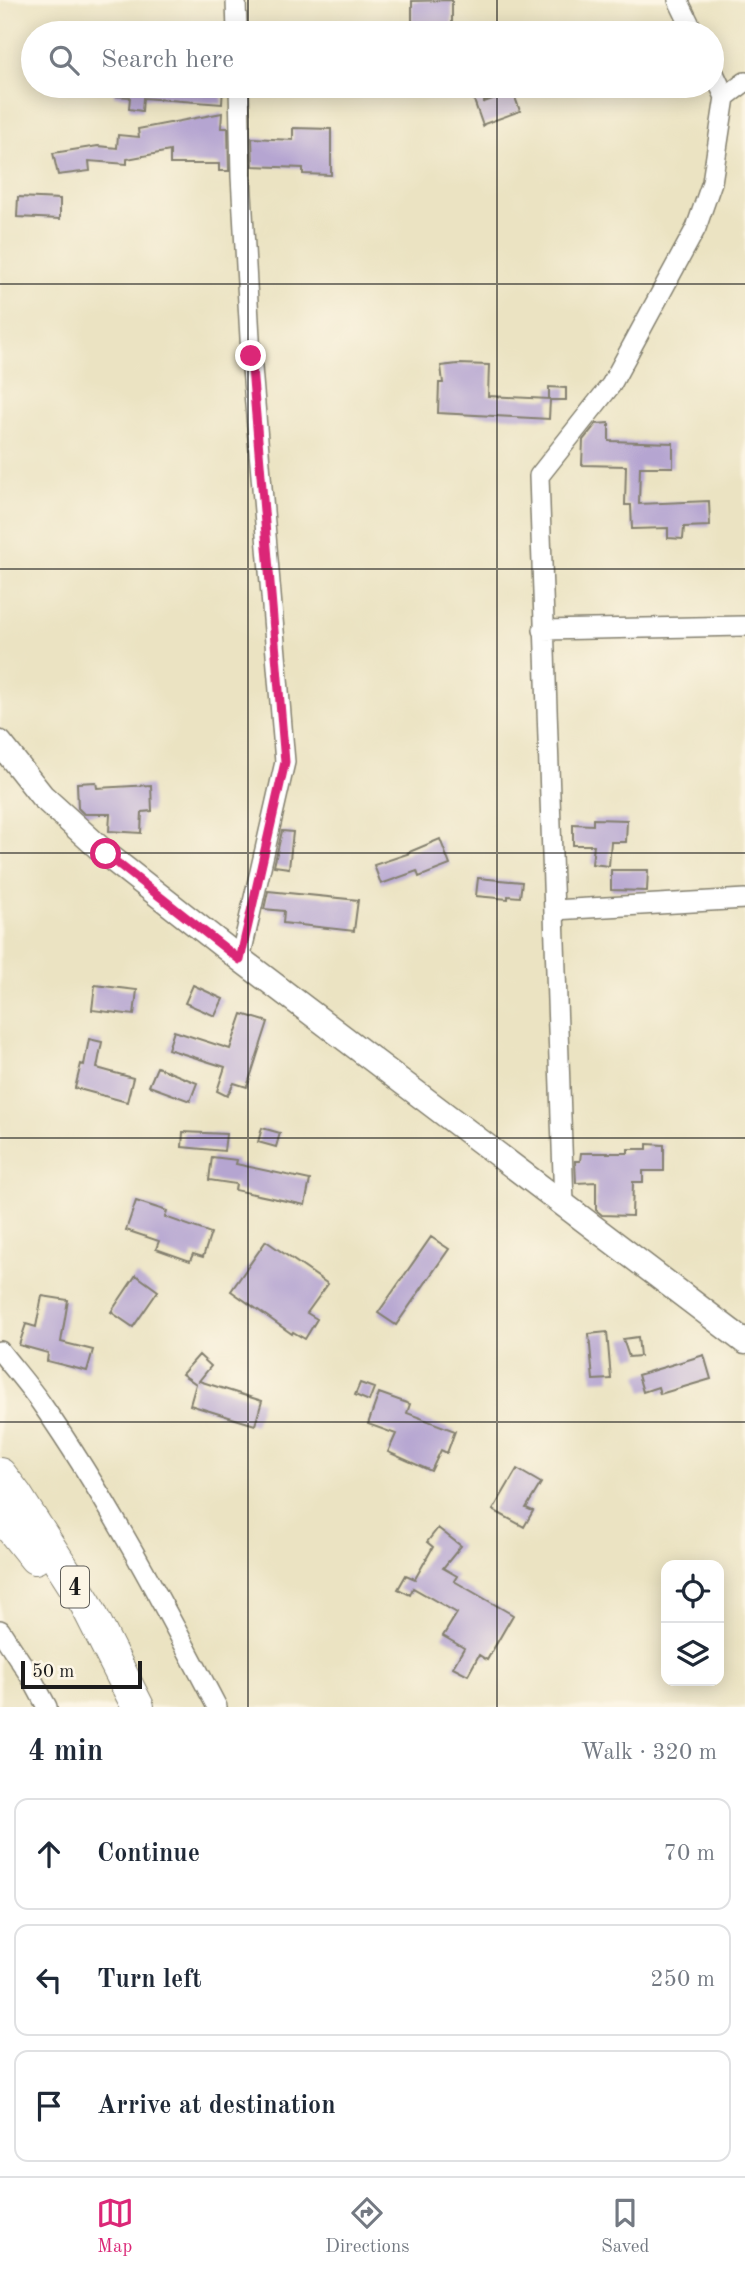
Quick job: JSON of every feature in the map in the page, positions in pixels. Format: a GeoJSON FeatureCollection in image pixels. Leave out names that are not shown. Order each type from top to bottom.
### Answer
{"type":"FeatureCollection","features":[{"type":"Feature","properties":{"kind":"highway"},"geometry":{"type":"LineString","coordinates":[[0,1457],[61,1551],[86,1604]]}},
{"type":"Feature","properties":{"kind":"highway","name":"4"},"geometry":{"type":"LineString","coordinates":[[0,1474],[86,1604],[136,1703]]}},
{"type":"Feature","properties":{"kind":"highway"},"geometry":{"type":"LineString","coordinates":[[0,1514],[26,1545],[136,1703]]}},
{"type":"Feature","properties":{"kind":"street"},"geometry":{"type":"LineString","coordinates":[[236,0],[237,21]]}},
{"type":"Feature","properties":{"kind":"street"},"geometry":{"type":"LineString","coordinates":[[678,0],[688,21]]}},
{"type":"Feature","properties":{"kind":"street"},"geometry":{"type":"LineString","coordinates":[[564,1204],[539,475],[611,385],[696,228],[712,182],[725,97],[745,82]]}},
{"type":"Feature","properties":{"kind":"street"},"geometry":{"type":"LineString","coordinates":[[239,98],[251,356],[285,762],[240,960]]}},
{"type":"Feature","properties":{"kind":"street"},"geometry":{"type":"LineString","coordinates":[[543,630],[745,626]]}},
{"type":"Feature","properties":{"kind":"street"},"geometry":{"type":"LineString","coordinates":[[0,743],[42,796],[106,854],[240,960],[745,1342]]}},
{"type":"Feature","properties":{"kind":"street"},"geometry":{"type":"LineString","coordinates":[[554,910],[745,899]]}},
{"type":"Feature","properties":{"kind":"street"},"geometry":{"type":"LineString","coordinates":[[0,1351],[42,1404],[98,1492],[163,1604],[217,1707]]}},
{"type":"Feature","properties":{"kind":"street"},"geometry":{"type":"LineString","coordinates":[[0,1630],[47,1707]]}},
{"type":"Feature","properties":{"kind":"building"},"geometry":{"type":"Polygon","coordinates":[[[452,0],[452,21],[412,21],[412,1],[452,0]]]}},
{"type":"Feature","properties":{"kind":"building"},"geometry":{"type":"Polygon","coordinates":[[[130,98],[143,98],[142,111],[129,109],[130,98]]]}},
{"type":"Feature","properties":{"kind":"building"},"geometry":{"type":"Polygon","coordinates":[[[143,98],[222,98],[222,104],[143,98]]]}},
{"type":"Feature","properties":{"kind":"building"},"geometry":{"type":"Polygon","coordinates":[[[473,98],[484,98],[484,102],[496,98],[515,98],[520,111],[483,126],[473,98]]]}},
{"type":"Feature","properties":{"kind":"building"},"geometry":{"type":"Polygon","coordinates":[[[222,113],[221,128],[228,128],[229,171],[219,171],[219,164],[170,164],[170,151],[127,159],[127,164],[89,161],[90,171],[58,175],[53,153],[98,146],[117,148],[118,135],[139,137],[138,129],[222,113]]]}},
{"type":"Feature","properties":{"kind":"building"},"geometry":{"type":"Polygon","coordinates":[[[293,128],[331,129],[331,175],[303,174],[303,168],[253,166],[252,138],[293,140],[293,128]]]}},
{"type":"Feature","properties":{"kind":"building"},"geometry":{"type":"Polygon","coordinates":[[[18,197],[60,199],[60,219],[17,217],[18,197]]]}},
{"type":"Feature","properties":{"kind":"building"},"geometry":{"type":"Polygon","coordinates":[[[489,365],[488,396],[549,399],[549,387],[566,388],[566,400],[550,400],[549,419],[438,413],[439,383],[443,383],[441,366],[489,365]]]}},
{"type":"Feature","properties":{"kind":"building"},"geometry":{"type":"Polygon","coordinates":[[[609,423],[609,441],[673,443],[673,467],[640,467],[639,504],[709,501],[710,526],[684,527],[683,539],[668,538],[668,528],[632,529],[631,505],[625,505],[626,466],[582,465],[583,440],[596,424],[609,423]]]}},
{"type":"Feature","properties":{"kind":"building"},"geometry":{"type":"Polygon","coordinates":[[[96,782],[97,788],[151,785],[152,811],[142,812],[141,833],[109,831],[110,814],[84,814],[78,808],[77,783],[96,782]]]}},
{"type":"Feature","properties":{"kind":"building"},"geometry":{"type":"Polygon","coordinates":[[[593,819],[627,820],[626,842],[611,842],[609,866],[592,864],[594,845],[573,845],[573,824],[593,825],[593,819]]]}},
{"type":"Feature","properties":{"kind":"building"},"geometry":{"type":"Polygon","coordinates":[[[282,831],[293,832],[289,868],[274,866],[282,831]]]}},
{"type":"Feature","properties":{"kind":"building"},"geometry":{"type":"Polygon","coordinates":[[[440,839],[450,865],[419,877],[417,871],[381,884],[374,865],[440,839]]]}},
{"type":"Feature","properties":{"kind":"building"},"geometry":{"type":"Polygon","coordinates":[[[611,870],[648,870],[647,891],[611,890],[611,870]]]}},
{"type":"Feature","properties":{"kind":"building"},"geometry":{"type":"Polygon","coordinates":[[[478,878],[522,882],[520,897],[508,896],[508,899],[476,896],[478,878]]]}},
{"type":"Feature","properties":{"kind":"building"},"geometry":{"type":"Polygon","coordinates":[[[268,891],[358,900],[354,931],[283,923],[284,911],[264,909],[268,891]]]}},
{"type":"Feature","properties":{"kind":"building"},"geometry":{"type":"Polygon","coordinates":[[[95,985],[137,990],[134,1015],[92,1010],[95,985]]]}},
{"type":"Feature","properties":{"kind":"building"},"geometry":{"type":"Polygon","coordinates":[[[193,985],[223,999],[215,1016],[185,1003],[193,985]]]}},
{"type":"Feature","properties":{"kind":"building"},"geometry":{"type":"Polygon","coordinates":[[[242,1014],[268,1022],[247,1087],[234,1083],[227,1096],[217,1091],[225,1067],[168,1049],[174,1031],[230,1049],[242,1014]]]}},
{"type":"Feature","properties":{"kind":"building"},"geometry":{"type":"Polygon","coordinates":[[[89,1039],[102,1042],[97,1068],[133,1078],[127,1102],[75,1088],[81,1064],[84,1065],[89,1039]]]}},
{"type":"Feature","properties":{"kind":"building"},"geometry":{"type":"Polygon","coordinates":[[[157,1067],[197,1083],[190,1101],[149,1086],[157,1067]]]}},
{"type":"Feature","properties":{"kind":"building"},"geometry":{"type":"Polygon","coordinates":[[[262,1128],[280,1133],[276,1147],[258,1142],[262,1128]]]}},
{"type":"Feature","properties":{"kind":"building"},"geometry":{"type":"Polygon","coordinates":[[[183,1132],[226,1134],[224,1151],[182,1147],[183,1132]]]}},
{"type":"Feature","properties":{"kind":"building"},"geometry":{"type":"Polygon","coordinates":[[[647,1144],[664,1145],[664,1171],[643,1171],[643,1182],[633,1182],[632,1216],[602,1215],[596,1210],[596,1182],[576,1183],[575,1161],[580,1161],[581,1153],[628,1153],[628,1149],[647,1149],[647,1144]]]}},
{"type":"Feature","properties":{"kind":"building"},"geometry":{"type":"Polygon","coordinates":[[[212,1157],[237,1160],[236,1164],[310,1180],[305,1205],[235,1190],[236,1184],[209,1180],[212,1157]]]}},
{"type":"Feature","properties":{"kind":"building"},"geometry":{"type":"Polygon","coordinates":[[[136,1201],[167,1211],[165,1217],[211,1233],[203,1257],[193,1254],[190,1261],[156,1249],[159,1241],[126,1230],[136,1201]]]}},
{"type":"Feature","properties":{"kind":"building"},"geometry":{"type":"Polygon","coordinates":[[[431,1237],[449,1249],[396,1325],[378,1313],[431,1237]]]}},
{"type":"Feature","properties":{"kind":"building"},"geometry":{"type":"Polygon","coordinates":[[[266,1241],[328,1284],[307,1313],[317,1319],[305,1339],[293,1332],[292,1334],[231,1291],[266,1241]]]}},
{"type":"Feature","properties":{"kind":"building"},"geometry":{"type":"Polygon","coordinates":[[[136,1275],[158,1291],[133,1327],[111,1312],[136,1275]]]}},
{"type":"Feature","properties":{"kind":"building"},"geometry":{"type":"Polygon","coordinates":[[[42,1296],[68,1300],[61,1342],[93,1350],[87,1371],[47,1361],[48,1353],[19,1345],[26,1324],[36,1327],[42,1296]]]}},
{"type":"Feature","properties":{"kind":"building"},"geometry":{"type":"Polygon","coordinates":[[[607,1332],[611,1379],[593,1380],[589,1334],[607,1332]]]}},
{"type":"Feature","properties":{"kind":"building"},"geometry":{"type":"Polygon","coordinates":[[[638,1337],[640,1356],[629,1357],[623,1339],[638,1337]]]}},
{"type":"Feature","properties":{"kind":"building"},"geometry":{"type":"Polygon","coordinates":[[[199,1355],[211,1366],[199,1381],[262,1401],[255,1425],[190,1405],[196,1384],[182,1374],[199,1355]]]}},
{"type":"Feature","properties":{"kind":"building"},"geometry":{"type":"Polygon","coordinates":[[[704,1355],[711,1379],[660,1394],[658,1387],[643,1392],[638,1375],[704,1355]]]}},
{"type":"Feature","properties":{"kind":"building"},"geometry":{"type":"Polygon","coordinates":[[[360,1383],[374,1388],[369,1401],[355,1395],[360,1383]]]}},
{"type":"Feature","properties":{"kind":"building"},"geometry":{"type":"Polygon","coordinates":[[[379,1393],[410,1404],[407,1413],[455,1431],[447,1453],[441,1450],[431,1471],[388,1452],[396,1434],[368,1424],[379,1393]]]}},
{"type":"Feature","properties":{"kind":"building"},"geometry":{"type":"Polygon","coordinates":[[[517,1469],[541,1483],[526,1508],[533,1511],[524,1527],[493,1510],[517,1469]]]}},
{"type":"Feature","properties":{"kind":"building"},"geometry":{"type":"Polygon","coordinates":[[[438,1528],[461,1546],[443,1568],[457,1576],[454,1581],[513,1615],[487,1660],[479,1655],[468,1675],[453,1667],[464,1648],[443,1636],[457,1613],[413,1588],[410,1595],[398,1589],[406,1575],[415,1579],[433,1547],[427,1542],[438,1528]]]}},
{"type":"Feature","properties":{"kind":"route"},"geometry":{"type":"LineString","coordinates":[[106,854],[240,960],[285,762],[251,356]]}}]}
